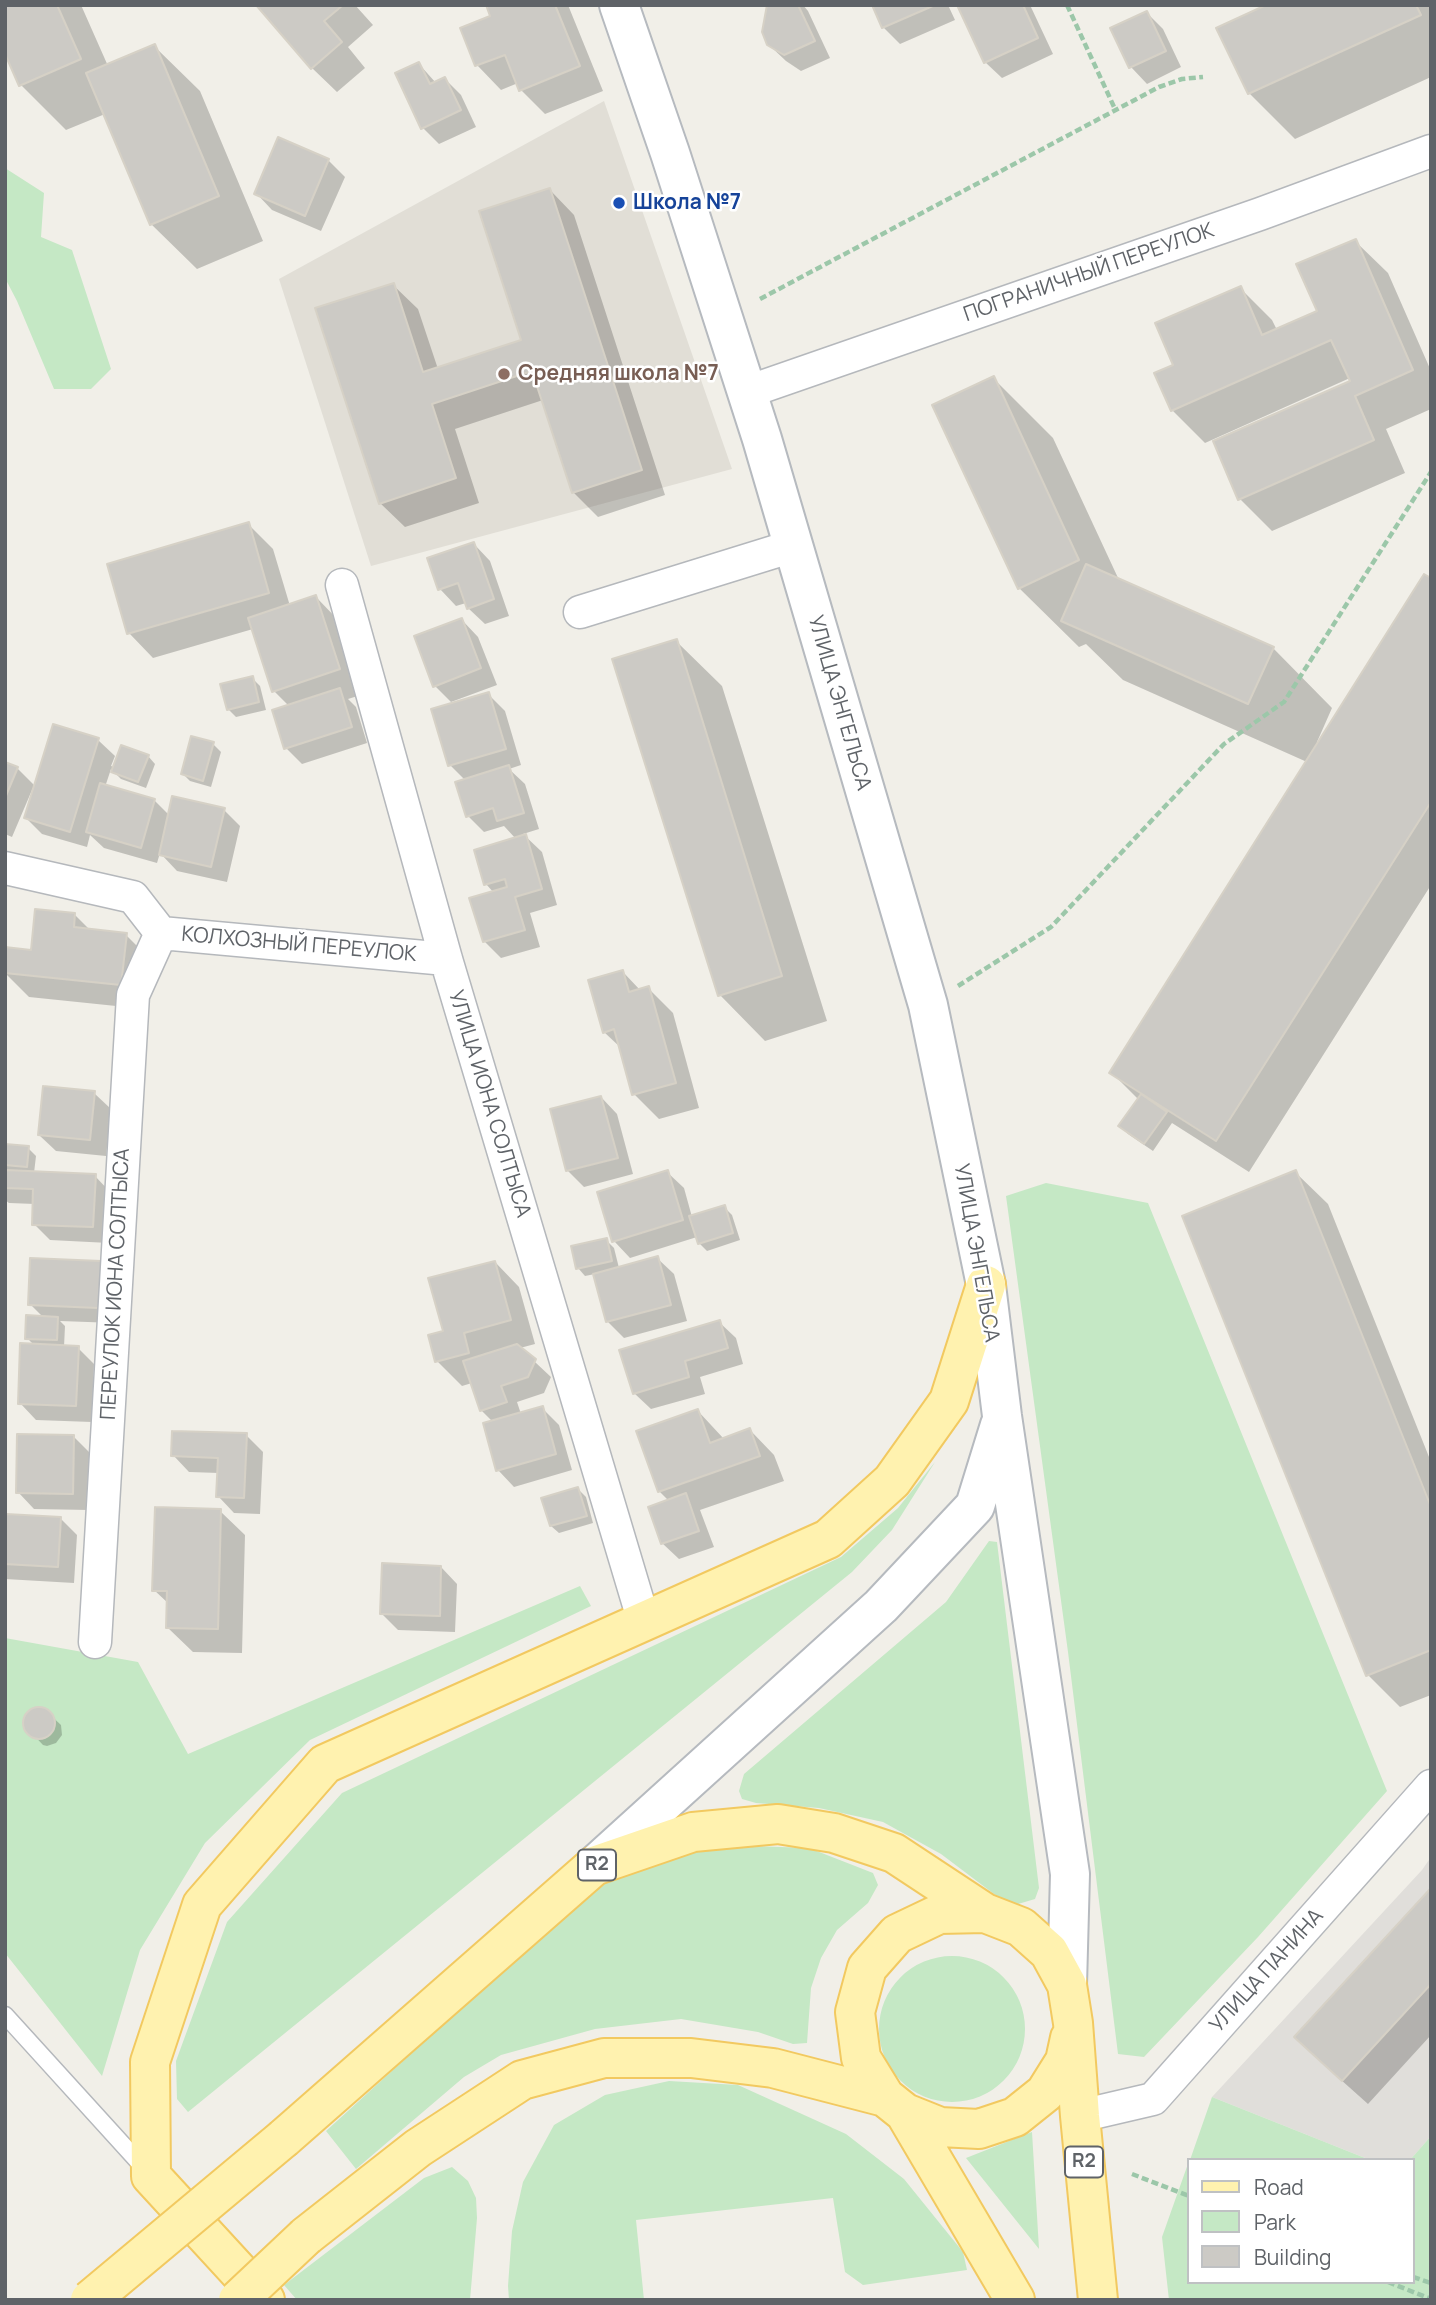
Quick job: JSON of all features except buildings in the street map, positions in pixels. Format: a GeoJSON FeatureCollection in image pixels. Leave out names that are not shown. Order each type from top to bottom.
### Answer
{"type":"FeatureCollection","features":[{"type":"Feature","properties":{"kind":"main road"},"geometry":{"type":"LineString","coordinates":[[265,2300],[151,2176],[150,2062],[202,1905],[325,1764],[828,1539],[892,1481],[949,1401],[986,1285]]}},
{"type":"Feature","properties":{"kind":"main road","name":"R2"},"geometry":{"type":"LineString","coordinates":[[90,2300],[284,2138],[594,1866],[693,1832],[778,1824],[834,1833],[894,1853],[985,1913],[1021,1927],[1049,1952],[1067,1985],[1073,2023],[1098,2300]]}},
{"type":"Feature","properties":{"kind":"main road"},"geometry":{"type":"LineString","coordinates":[[985,1913],[939,1914],[897,1934],[867,1968],[855,2012],[861,2058],[895,2105],[1015,2300]]}},
{"type":"Feature","properties":{"kind":"main road"},"geometry":{"type":"LineString","coordinates":[[238,2300],[306,2236],[418,2148],[522,2080],[604,2058],[691,2058],[772,2068],[895,2105],[940,2127],[979,2129],[1015,2117],[1045,2093],[1065,2061],[1073,2023]]}},
{"type":"Feature","properties":{"kind":"street","name":"УЛИЦА ЭНГЕЛЬСА"},"geometry":{"type":"LineString","coordinates":[[619,5],[747,392],[928,1005],[986,1285],[1070,1874],[1067,1985]]}},
{"type":"Feature","properties":{"kind":"street","name":"ПОГРАНИЧНЫЙ ПЕРЕУЛОК"},"geometry":{"type":"LineString","coordinates":[[747,392],[1260,214],[1431,151]]}},
{"type":"Feature","properties":{"kind":"street"},"geometry":{"type":"LineString","coordinates":[[580,612],[793,546]]}},
{"type":"Feature","properties":{"kind":"street","name":"УЛИЦА ИОНА СОЛТЫСА"},"geometry":{"type":"LineString","coordinates":[[342,584],[446,959],[644,1622]]}},
{"type":"Feature","properties":{"kind":"street","name":"КОЛХОЗНЫЙ ПЕРЕУЛОК"},"geometry":{"type":"LineString","coordinates":[[5,868],[133,897],[161,933],[446,959]]}},
{"type":"Feature","properties":{"kind":"street","name":"ПЕРЕУЛОК ИОНА СОЛТЫСА"},"geometry":{"type":"LineString","coordinates":[[95,1642],[133,995],[161,933]]}},
{"type":"Feature","properties":{"kind":"street"},"geometry":{"type":"LineString","coordinates":[[594,1866],[881,1606],[975,1506],[1003,1416]]}},
{"type":"Feature","properties":{"kind":"street","name":"УЛИЦА ПАНИНА"},"geometry":{"type":"LineString","coordinates":[[1080,2116],[1153,2099],[1425,1803]]}},
{"type":"Feature","properties":{"kind":"lane"},"geometry":{"type":"LineString","coordinates":[[5,2015],[151,2176]]}},
{"type":"Feature","properties":{"kind":"path"},"geometry":{"type":"LineString","coordinates":[[1067,5],[1115,109]]}},
{"type":"Feature","properties":{"kind":"path"},"geometry":{"type":"LineString","coordinates":[[760,299],[1115,109],[1159,87],[1182,79],[1203,77]]}},
{"type":"Feature","properties":{"kind":"path"},"geometry":{"type":"LineString","coordinates":[[928,1005],[1051,927],[1224,744],[1284,702],[1431,472]]}},
{"type":"Feature","properties":{"kind":"path"},"geometry":{"type":"LineString","coordinates":[[1132,2174],[1188,2196]]}},
{"type":"Feature","properties":{"kind":"path"},"geometry":{"type":"LineString","coordinates":[[1393,2284],[1431,2299]]}},
{"type":"Feature","properties":{"kind":"shaded area","name":"Средняя школа №7"},"geometry":{"type":"Polygon","coordinates":[[[604,101],[732,469],[371,566],[279,279],[604,101]]]}},
{"type":"Feature","properties":{"kind":"shaded area"},"geometry":{"type":"Polygon","coordinates":[[[1431,1857],[1431,2136],[1412,2158],[1365,2158],[1212,2097],[1422,1870],[1431,1857]]]}},
{"type":"Feature","properties":{"kind":"green space"},"geometry":{"type":"Polygon","coordinates":[[[5,168],[44,193],[41,237],[72,250],[111,369],[91,389],[54,389],[5,278],[5,168]]]}},
{"type":"Feature","properties":{"kind":"green space"},"geometry":{"type":"Polygon","coordinates":[[[1046,1183],[1148,1203],[1387,1791],[1258,1937],[1144,2057],[1118,2054],[1068,1652],[1006,1196],[1046,1183]]]}},
{"type":"Feature","properties":{"kind":"green space"},"geometry":{"type":"Polygon","coordinates":[[[935,1462],[892,1530],[852,1572],[188,2112],[177,2099],[176,2061],[227,1922],[342,1793],[841,1557],[898,1508],[935,1462]]]}},
{"type":"Feature","properties":{"kind":"green space"},"geometry":{"type":"Polygon","coordinates":[[[989,1541],[997,1542],[1039,1888],[1035,1899],[1018,1904],[1002,1900],[941,1854],[883,1822],[819,1808],[756,1803],[742,1799],[739,1791],[744,1774],[946,1602],[989,1541]]]}},
{"type":"Feature","properties":{"kind":"green space"},"geometry":{"type":"Polygon","coordinates":[[[580,1586],[591,1606],[310,1740],[205,1843],[140,1950],[102,2076],[5,1953],[5,1638],[138,1662],[188,1754],[580,1586]]]}},
{"type":"Feature","properties":{"kind":"green space"},"geometry":{"type":"Polygon","coordinates":[[[697,1844],[809,1848],[873,1873],[878,1885],[868,1903],[837,1930],[821,1958],[811,1988],[807,2043],[793,2044],[758,2032],[681,2019],[595,2029],[501,2055],[464,2077],[356,2169],[326,2131],[596,1885],[697,1844]]]}},
{"type":"Feature","properties":{"kind":"green space"},"geometry":{"type":"Polygon","coordinates":[[[952,1956],[980,1962],[1003,1978],[1019,2001],[1025,2029],[1019,2057],[1003,2080],[980,2096],[952,2102],[924,2096],[901,2080],[885,2057],[879,2029],[885,2001],[901,1978],[924,1962],[952,1956]]]}},
{"type":"Feature","properties":{"kind":"green space"},"geometry":{"type":"Polygon","coordinates":[[[669,2081],[738,2085],[846,2134],[904,2179],[963,2252],[967,2270],[863,2285],[845,2272],[833,2198],[636,2220],[644,2300],[509,2300],[512,2231],[523,2182],[554,2125],[605,2095],[669,2081]]]}},
{"type":"Feature","properties":{"kind":"green space"},"geometry":{"type":"Polygon","coordinates":[[[1212,2097],[1365,2158],[1191,2158],[1212,2097]]]}},
{"type":"Feature","properties":{"kind":"green space"},"geometry":{"type":"Polygon","coordinates":[[[1032,2132],[1039,2249],[966,2158],[1032,2132]]]}},
{"type":"Feature","properties":{"kind":"green space"},"geometry":{"type":"Polygon","coordinates":[[[1431,2136],[1431,2300],[1169,2300],[1162,2237],[1188,2164],[1188,2284],[1415,2284],[1415,2158],[1412,2158],[1431,2136]]]}},
{"type":"Feature","properties":{"kind":"green space"},"geometry":{"type":"Polygon","coordinates":[[[452,2167],[468,2181],[476,2198],[477,2218],[470,2300],[297,2300],[284,2285],[424,2178],[452,2167]]]}},
{"type":"Feature","properties":{"kind":"place","name":"Школа №7"},"geometry":{"type":"Point","coordinates":[619,203]}},
{"type":"Feature","properties":{"kind":"place","name":"Средняя школа №7"},"geometry":{"type":"Point","coordinates":[504,374]}}]}
